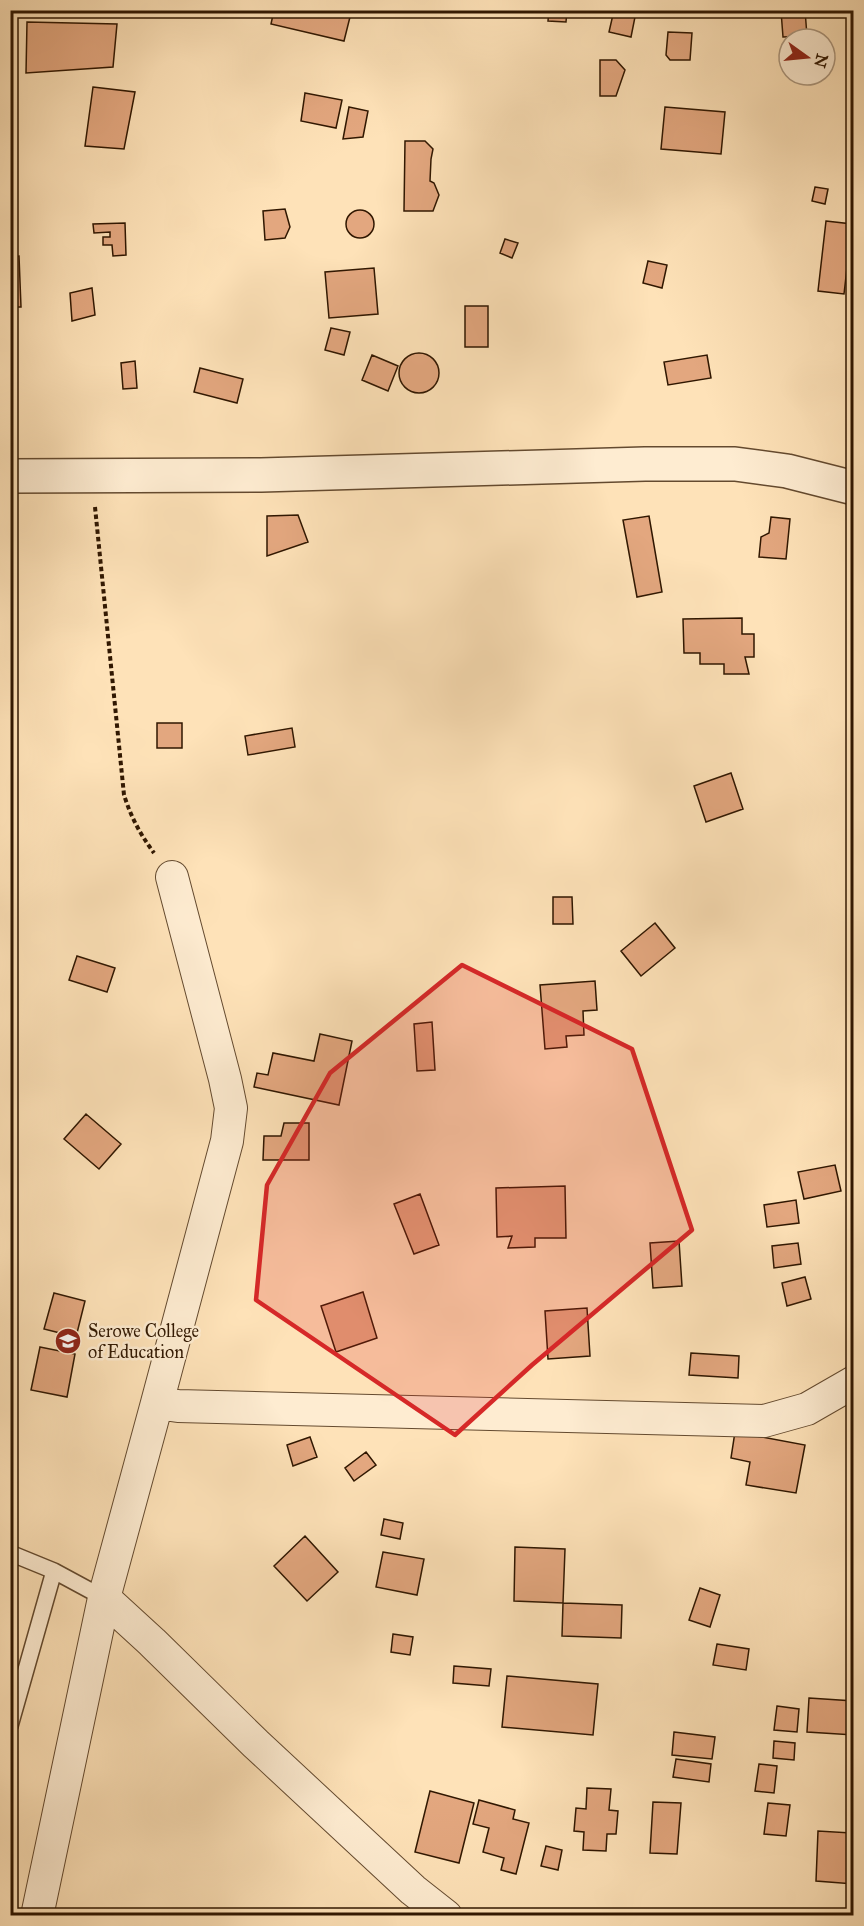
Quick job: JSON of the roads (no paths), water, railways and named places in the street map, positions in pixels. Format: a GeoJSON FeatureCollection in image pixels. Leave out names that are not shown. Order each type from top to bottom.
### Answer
{"type":"FeatureCollection","features":[{"type":"Feature","properties":{"kind":"street"},"geometry":{"type":"LineString","coordinates":[[10,476],[261,475],[645,464],[735,464],[787,471],[854,488]]}},
{"type":"Feature","properties":{"kind":"street"},"geometry":{"type":"LineString","coordinates":[[38,1916],[104,1598],[227,1141],[231,1108],[225,1078],[172,877]]}},
{"type":"Feature","properties":{"kind":"street"},"geometry":{"type":"LineString","coordinates":[[157,1403],[178,1406],[764,1421],[807,1409],[854,1382]]}},
{"type":"Feature","properties":{"kind":"street"},"geometry":{"type":"LineString","coordinates":[[104,1598],[152,1641],[282,1769],[413,1890],[446,1916]]}},
{"type":"Feature","properties":{"kind":"lane"},"geometry":{"type":"LineString","coordinates":[[10,1553],[54,1571],[104,1598]]}},
{"type":"Feature","properties":{"kind":"lane"},"geometry":{"type":"LineString","coordinates":[[10,1726],[54,1571]]}},
{"type":"Feature","properties":{"kind":"place","name":"Serowe College of Education"},"geometry":{"type":"Point","coordinates":[68,1341]}}]}
